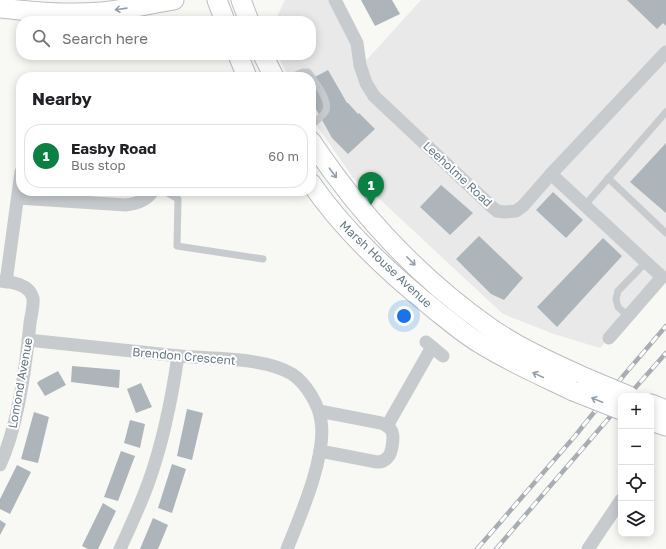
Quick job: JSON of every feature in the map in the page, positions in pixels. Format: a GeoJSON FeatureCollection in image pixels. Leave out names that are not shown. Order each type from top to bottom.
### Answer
{"type":"FeatureCollection","features":[{"type":"Feature","properties":{"kind":"street"},"geometry":{"type":"LineString","coordinates":[[0,8],[56,13],[100,12],[174,0]]}},
{"type":"Feature","properties":{"kind":"street"},"geometry":{"type":"LineString","coordinates":[[217,0],[222,16]]}},
{"type":"Feature","properties":{"kind":"street"},"geometry":{"type":"LineString","coordinates":[[241,0],[247,16]]}},
{"type":"Feature","properties":{"kind":"street","name":"Leeholme Road"},"geometry":{"type":"LineString","coordinates":[[335,0],[357,43],[360,64],[366,83],[374,96],[497,211],[516,211],[523,206],[551,174],[666,52]]}},
{"type":"Feature","properties":{"kind":"street"},"geometry":{"type":"LineString","coordinates":[[240,60],[245,72]]}},
{"type":"Feature","properties":{"kind":"street"},"geometry":{"type":"LineString","coordinates":[[266,60],[272,72]]}},
{"type":"Feature","properties":{"kind":"street","name":"Marsh House Avenue"},"geometry":{"type":"LineString","coordinates":[[316,148],[335,176],[383,234],[442,290],[490,327],[539,356],[579,385],[618,408]]}},
{"type":"Feature","properties":{"kind":"street"},"geometry":{"type":"LineString","coordinates":[[551,174],[662,277],[609,338]]}},
{"type":"Feature","properties":{"kind":"street","name":"Marsh House Avenue"},"geometry":{"type":"LineString","coordinates":[[316,190],[335,215],[368,250],[414,293],[448,321],[479,343],[516,364],[579,385],[618,393]]}},
{"type":"Feature","properties":{"kind":"street"},"geometry":{"type":"LineString","coordinates":[[3,281],[18,198],[126,205],[137,204],[149,196]]}},
{"type":"Feature","properties":{"kind":"street"},"geometry":{"type":"LineString","coordinates":[[368,250],[383,234]]}},
{"type":"Feature","properties":{"kind":"street","name":"Lomond Avenue"},"geometry":{"type":"LineString","coordinates":[[0,465],[12,432],[20,394],[33,299],[28,291],[21,285],[3,281]]}},
{"type":"Feature","properties":{"kind":"street","name":"Brendon Crescent"},"geometry":{"type":"LineString","coordinates":[[28,340],[261,363],[293,374],[314,400],[319,411],[322,433],[320,452],[303,509],[287,549]]}},
{"type":"Feature","properties":{"kind":"street"},"geometry":{"type":"LineString","coordinates":[[387,426],[429,344],[443,356]]}},
{"type":"Feature","properties":{"kind":"street"},"geometry":{"type":"LineString","coordinates":[[120,549],[149,482],[158,453],[176,372],[178,356]]}},
{"type":"Feature","properties":{"kind":"street"},"geometry":{"type":"LineString","coordinates":[[319,411],[381,423],[392,430],[394,436],[390,456],[382,462],[320,452]]}},
{"type":"Feature","properties":{"kind":"street"},"geometry":{"type":"LineString","coordinates":[[588,549],[620,501]]}},
{"type":"Feature","properties":{"kind":"lane"},"geometry":{"type":"LineString","coordinates":[[316,83],[328,106],[326,111],[316,120]]}},
{"type":"Feature","properties":{"kind":"lane"},"geometry":{"type":"LineString","coordinates":[[585,205],[666,112]]}},
{"type":"Feature","properties":{"kind":"lane"},"geometry":{"type":"LineString","coordinates":[[608,178],[666,232]]}},
{"type":"Feature","properties":{"kind":"lane"},"geometry":{"type":"LineString","coordinates":[[173,196],[178,199],[177,246],[262,259]]}},
{"type":"Feature","properties":{"kind":"lane"},"geometry":{"type":"LineString","coordinates":[[628,316],[618,307],[616,299],[618,292],[646,262]]}},
{"type":"Feature","properties":{"kind":"shaded area"},"geometry":{"type":"Polygon","coordinates":[[[285,0],[329,0],[362,65],[421,0],[666,0],[666,276],[600,348],[554,334],[503,314],[373,193],[354,179],[316,124],[316,72],[286,72],[280,60],[316,60],[316,16],[277,16],[285,0]]]}},
{"type":"Feature","properties":{"kind":"building"},"geometry":{"type":"Polygon","coordinates":[[[361,0],[392,0],[400,14],[375,26],[361,0]]]}},
{"type":"Feature","properties":{"kind":"building"},"geometry":{"type":"Polygon","coordinates":[[[627,0],[666,0],[666,26],[663,23],[657,29],[627,0]]]}},
{"type":"Feature","properties":{"kind":"building"},"geometry":{"type":"Polygon","coordinates":[[[328,70],[347,103],[375,129],[348,154],[332,138],[316,109],[316,76],[328,70]]]}},
{"type":"Feature","properties":{"kind":"building"},"geometry":{"type":"Polygon","coordinates":[[[666,143],[666,213],[630,182],[666,143]]]}},
{"type":"Feature","properties":{"kind":"building"},"geometry":{"type":"Polygon","coordinates":[[[441,185],[473,213],[450,235],[420,207],[441,185]]]}},
{"type":"Feature","properties":{"kind":"building"},"geometry":{"type":"Polygon","coordinates":[[[553,192],[583,220],[566,238],[536,210],[553,192]]]}},
{"type":"Feature","properties":{"kind":"building"},"geometry":{"type":"Polygon","coordinates":[[[479,236],[523,278],[504,300],[491,294],[456,259],[479,236]]]}},
{"type":"Feature","properties":{"kind":"building"},"geometry":{"type":"Polygon","coordinates":[[[603,238],[622,256],[557,327],[537,307],[603,238]]]}},
{"type":"Feature","properties":{"kind":"building"},"geometry":{"type":"Polygon","coordinates":[[[72,366],[120,370],[119,388],[71,382],[72,366]]]}},
{"type":"Feature","properties":{"kind":"building"},"geometry":{"type":"Polygon","coordinates":[[[58,371],[66,385],[45,396],[37,383],[58,371]]]}},
{"type":"Feature","properties":{"kind":"building"},"geometry":{"type":"Polygon","coordinates":[[[141,383],[152,407],[136,413],[127,389],[141,383]]]}},
{"type":"Feature","properties":{"kind":"building"},"geometry":{"type":"Polygon","coordinates":[[[187,409],[203,413],[192,460],[177,456],[187,409]]]}},
{"type":"Feature","properties":{"kind":"building"},"geometry":{"type":"Polygon","coordinates":[[[34,412],[49,417],[38,463],[21,459],[34,412]]]}},
{"type":"Feature","properties":{"kind":"building"},"geometry":{"type":"Polygon","coordinates":[[[130,420],[145,424],[140,448],[124,443],[130,420]]]}},
{"type":"Feature","properties":{"kind":"building"},"geometry":{"type":"Polygon","coordinates":[[[121,451],[135,456],[118,501],[104,497],[121,451]]]}},
{"type":"Feature","properties":{"kind":"building"},"geometry":{"type":"Polygon","coordinates":[[[172,464],[186,469],[172,513],[158,508],[172,464]]]}},
{"type":"Feature","properties":{"kind":"building"},"geometry":{"type":"Polygon","coordinates":[[[17,465],[31,472],[10,514],[0,509],[0,499],[17,465]]]}},
{"type":"Feature","properties":{"kind":"building"},"geometry":{"type":"Polygon","coordinates":[[[103,503],[116,511],[98,549],[88,549],[82,546],[103,503]]]}},
{"type":"Feature","properties":{"kind":"building"},"geometry":{"type":"Polygon","coordinates":[[[153,518],[168,525],[158,549],[140,549],[153,518]]]}},
{"type":"Feature","properties":{"kind":"building"},"geometry":{"type":"Polygon","coordinates":[[[0,520],[6,524],[0,535],[0,520]]]}},
{"type":"Feature","properties":{"kind":"railway"},"geometry":{"type":"LineString","coordinates":[[477,549],[575,436],[666,326]]}},
{"type":"Feature","properties":{"kind":"railway"},"geometry":{"type":"LineString","coordinates":[[631,393],[666,353]]}},
{"type":"Feature","properties":{"kind":"railway"},"geometry":{"type":"LineString","coordinates":[[496,549],[618,407]]}},
{"type":"Feature","properties":{"kind":"place","name":"Easby Road"},"geometry":{"type":"Point","coordinates":[371,205]}}]}
